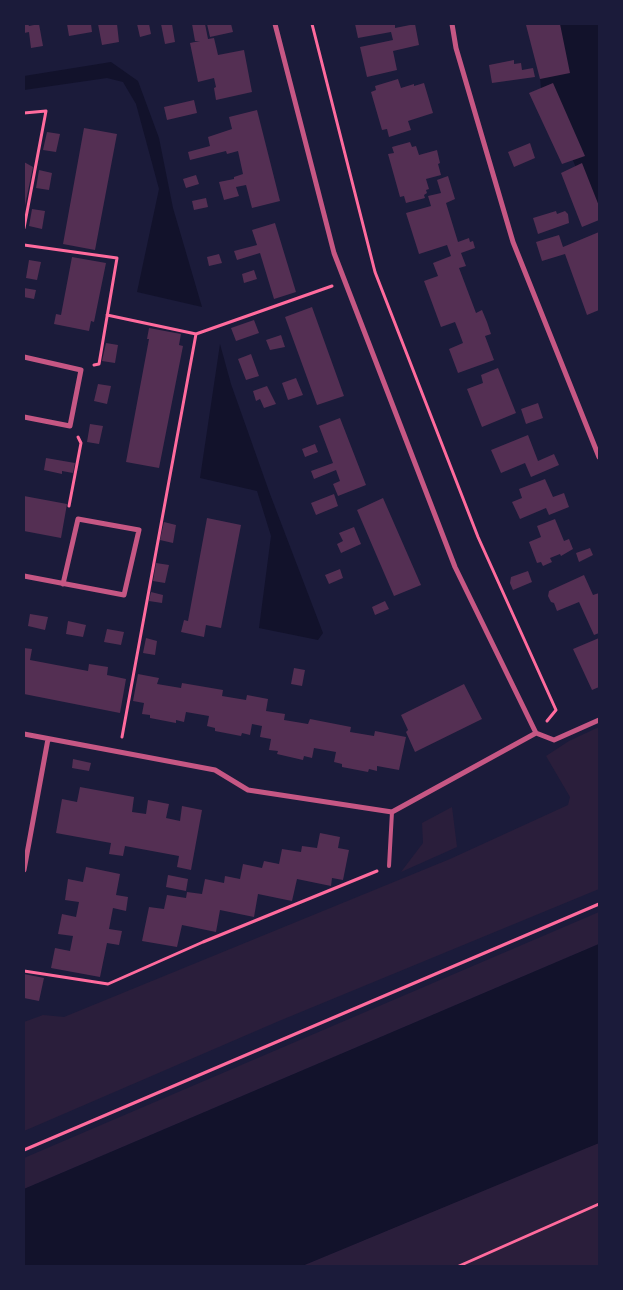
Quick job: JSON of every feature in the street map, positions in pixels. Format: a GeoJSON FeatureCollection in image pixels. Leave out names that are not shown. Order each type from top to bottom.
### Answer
{"type":"FeatureCollection","features":[{"type":"Feature","properties":{"kind":"street"},"geometry":{"type":"LineString","coordinates":[[275,24],[334,253],[455,567],[536,733],[554,740],[599,720]]}},
{"type":"Feature","properties":{"kind":"street"},"geometry":{"type":"LineString","coordinates":[[452,24],[456,48],[514,242],[599,457]]}},
{"type":"Feature","properties":{"kind":"street"},"geometry":{"type":"LineString","coordinates":[[24,358],[81,370],[70,426],[24,417]]}},
{"type":"Feature","properties":{"kind":"street"},"geometry":{"type":"LineString","coordinates":[[24,576],[63,584],[124,595],[138,530],[78,519],[63,584]]}},
{"type":"Feature","properties":{"kind":"street"},"geometry":{"type":"LineString","coordinates":[[24,734],[215,770],[248,790],[392,812],[536,733]]}},
{"type":"Feature","properties":{"kind":"street"},"geometry":{"type":"LineString","coordinates":[[24,870],[48,739]]}},
{"type":"Feature","properties":{"kind":"lane"},"geometry":{"type":"LineString","coordinates":[[389,866],[392,812]]}},
{"type":"Feature","properties":{"kind":"path"},"geometry":{"type":"LineString","coordinates":[[312,24],[375,272],[478,537],[556,710],[536,733]]}},
{"type":"Feature","properties":{"kind":"path"},"geometry":{"type":"LineString","coordinates":[[24,113],[46,111],[24,228]]}},
{"type":"Feature","properties":{"kind":"path"},"geometry":{"type":"LineString","coordinates":[[24,245],[117,258],[99,364],[80,370]]}},
{"type":"Feature","properties":{"kind":"path"},"geometry":{"type":"LineString","coordinates":[[107,316],[196,334],[345,281]]}},
{"type":"Feature","properties":{"kind":"path"},"geometry":{"type":"LineString","coordinates":[[120,752],[196,334]]}},
{"type":"Feature","properties":{"kind":"path"},"geometry":{"type":"LineString","coordinates":[[70,426],[81,443],[69,508],[78,519]]}},
{"type":"Feature","properties":{"kind":"path"},"geometry":{"type":"LineString","coordinates":[[24,970],[108,984],[202,942],[389,866]]}},
{"type":"Feature","properties":{"kind":"path"},"geometry":{"type":"LineString","coordinates":[[24,1150],[599,904]]}},
{"type":"Feature","properties":{"kind":"path"},"geometry":{"type":"LineString","coordinates":[[459,1266],[599,1204]]}},
{"type":"Feature","properties":{"kind":"shaded area"},"geometry":{"type":"Polygon","coordinates":[[[535,24],[599,24],[599,226],[597,215],[541,88],[535,24]]]}},
{"type":"Feature","properties":{"kind":"shaded area"},"geometry":{"type":"Polygon","coordinates":[[[111,62],[138,81],[159,138],[173,208],[202,307],[137,292],[159,189],[136,104],[123,82],[107,78],[24,90],[24,76],[111,62]]]}},
{"type":"Feature","properties":{"kind":"shaded area"},"geometry":{"type":"Polygon","coordinates":[[[220,344],[231,384],[270,494],[323,633],[318,640],[259,628],[271,536],[257,491],[200,478],[220,344]]]}},
{"type":"Feature","properties":{"kind":"shaded area"},"geometry":{"type":"Polygon","coordinates":[[[599,727],[599,889],[279,1021],[24,1131],[24,1022],[43,1015],[64,1017],[450,859],[568,805],[570,797],[546,756],[569,741],[599,727]]]}},
{"type":"Feature","properties":{"kind":"shaded area"},"geometry":{"type":"Polygon","coordinates":[[[452,807],[457,847],[401,872],[423,843],[422,823],[452,807]]]}},
{"type":"Feature","properties":{"kind":"shaded area"},"geometry":{"type":"Polygon","coordinates":[[[599,912],[599,944],[24,1189],[24,1158],[599,912]]]}},
{"type":"Feature","properties":{"kind":"shaded area"},"geometry":{"type":"Polygon","coordinates":[[[599,944],[599,1143],[302,1266],[24,1266],[24,1189],[599,944]]]}},
{"type":"Feature","properties":{"kind":"shaded area"},"geometry":{"type":"Polygon","coordinates":[[[599,1143],[599,1266],[302,1266],[579,1150],[599,1143]]]}},
{"type":"Feature","properties":{"kind":"building"},"geometry":{"type":"Polygon","coordinates":[[[24,24],[29,26],[39,24],[43,46],[31,48],[29,32],[24,33],[24,24]]]}},
{"type":"Feature","properties":{"kind":"building"},"geometry":{"type":"Polygon","coordinates":[[[67,24],[91,24],[92,32],[69,36],[67,24]]]}},
{"type":"Feature","properties":{"kind":"building"},"geometry":{"type":"Polygon","coordinates":[[[98,24],[117,24],[119,42],[102,45],[98,24]]]}},
{"type":"Feature","properties":{"kind":"building"},"geometry":{"type":"Polygon","coordinates":[[[137,24],[149,24],[151,34],[140,37],[137,24]]]}},
{"type":"Feature","properties":{"kind":"building"},"geometry":{"type":"Polygon","coordinates":[[[161,24],[172,24],[175,42],[165,44],[161,24]]]}},
{"type":"Feature","properties":{"kind":"building"},"geometry":{"type":"Polygon","coordinates":[[[192,24],[205,24],[208,39],[214,38],[218,55],[244,50],[252,92],[216,100],[214,78],[198,82],[190,43],[200,41],[195,41],[192,24]]]}},
{"type":"Feature","properties":{"kind":"building"},"geometry":{"type":"Polygon","coordinates":[[[207,24],[231,24],[233,32],[210,37],[207,24]]]}},
{"type":"Feature","properties":{"kind":"building"},"geometry":{"type":"Polygon","coordinates":[[[355,24],[395,24],[395,28],[415,24],[419,45],[393,51],[397,70],[367,77],[360,47],[393,40],[391,32],[358,38],[355,24]]]}},
{"type":"Feature","properties":{"kind":"building"},"geometry":{"type":"Polygon","coordinates":[[[560,24],[570,73],[540,79],[526,25],[560,24]]]}},
{"type":"Feature","properties":{"kind":"building"},"geometry":{"type":"Polygon","coordinates":[[[514,60],[514,64],[521,63],[522,70],[533,68],[535,77],[492,83],[489,65],[514,60]]]}},
{"type":"Feature","properties":{"kind":"building"},"geometry":{"type":"Polygon","coordinates":[[[398,79],[401,88],[424,83],[433,113],[408,121],[411,130],[389,137],[387,129],[382,130],[371,92],[376,90],[375,86],[398,79]]]}},
{"type":"Feature","properties":{"kind":"building"},"geometry":{"type":"Polygon","coordinates":[[[553,83],[585,156],[562,164],[529,93],[553,83]]]}},
{"type":"Feature","properties":{"kind":"building"},"geometry":{"type":"Polygon","coordinates":[[[194,100],[197,113],[167,120],[164,107],[194,100]]]}},
{"type":"Feature","properties":{"kind":"building"},"geometry":{"type":"Polygon","coordinates":[[[257,110],[280,201],[252,208],[246,185],[236,187],[239,196],[224,200],[219,182],[234,179],[234,177],[243,174],[238,151],[227,154],[226,151],[190,160],[188,152],[210,146],[208,137],[232,129],[229,117],[257,110]]]}},
{"type":"Feature","properties":{"kind":"building"},"geometry":{"type":"Polygon","coordinates":[[[84,128],[117,134],[95,250],[63,244],[84,128]]]}},
{"type":"Feature","properties":{"kind":"building"},"geometry":{"type":"Polygon","coordinates":[[[47,132],[60,134],[56,152],[43,150],[47,132]]]}},
{"type":"Feature","properties":{"kind":"building"},"geometry":{"type":"Polygon","coordinates":[[[410,142],[412,147],[416,146],[419,155],[437,150],[441,175],[426,179],[429,189],[426,190],[425,198],[406,203],[404,196],[400,197],[388,154],[394,153],[392,147],[410,142]]]}},
{"type":"Feature","properties":{"kind":"building"},"geometry":{"type":"Polygon","coordinates":[[[530,143],[535,158],[514,167],[508,152],[530,143]]]}},
{"type":"Feature","properties":{"kind":"building"},"geometry":{"type":"Polygon","coordinates":[[[24,162],[33,167],[25,206],[24,206],[24,162]]]}},
{"type":"Feature","properties":{"kind":"building"},"geometry":{"type":"Polygon","coordinates":[[[582,163],[599,206],[599,220],[582,227],[561,173],[582,163]]]}},
{"type":"Feature","properties":{"kind":"building"},"geometry":{"type":"Polygon","coordinates":[[[39,170],[52,173],[49,190],[36,188],[39,170]]]}},
{"type":"Feature","properties":{"kind":"building"},"geometry":{"type":"Polygon","coordinates":[[[196,175],[199,184],[186,188],[183,179],[196,175]]]}},
{"type":"Feature","properties":{"kind":"building"},"geometry":{"type":"Polygon","coordinates":[[[448,176],[455,199],[446,203],[458,242],[469,238],[470,242],[473,241],[475,248],[461,253],[466,266],[459,268],[476,313],[482,310],[487,322],[491,334],[485,336],[494,360],[458,373],[449,349],[463,343],[459,332],[455,322],[441,327],[424,281],[438,276],[433,263],[451,256],[447,245],[419,254],[406,213],[431,206],[428,196],[441,193],[437,180],[448,176]]]}},
{"type":"Feature","properties":{"kind":"building"},"geometry":{"type":"Polygon","coordinates":[[[206,198],[208,207],[194,210],[192,201],[206,198]]]}},
{"type":"Feature","properties":{"kind":"building"},"geometry":{"type":"Polygon","coordinates":[[[32,209],[45,211],[42,229],[29,226],[32,209]]]}},
{"type":"Feature","properties":{"kind":"building"},"geometry":{"type":"Polygon","coordinates":[[[556,211],[557,214],[565,211],[568,214],[569,223],[538,234],[533,218],[556,211]]]}},
{"type":"Feature","properties":{"kind":"building"},"geometry":{"type":"Polygon","coordinates":[[[275,223],[296,292],[274,299],[260,253],[237,260],[234,251],[257,245],[252,230],[275,223]]]}},
{"type":"Feature","properties":{"kind":"building"},"geometry":{"type":"Polygon","coordinates":[[[599,232],[599,310],[587,315],[565,254],[542,261],[536,242],[559,235],[563,247],[599,232]]]}},
{"type":"Feature","properties":{"kind":"building"},"geometry":{"type":"Polygon","coordinates":[[[219,254],[222,263],[209,266],[207,257],[219,254]]]}},
{"type":"Feature","properties":{"kind":"building"},"geometry":{"type":"Polygon","coordinates":[[[72,257],[106,263],[94,322],[91,321],[89,331],[54,324],[56,314],[61,315],[72,257]]]}},
{"type":"Feature","properties":{"kind":"building"},"geometry":{"type":"Polygon","coordinates":[[[29,260],[41,262],[37,280],[26,278],[29,260]]]}},
{"type":"Feature","properties":{"kind":"building"},"geometry":{"type":"Polygon","coordinates":[[[254,270],[257,279],[244,283],[242,274],[254,270]]]}},
{"type":"Feature","properties":{"kind":"building"},"geometry":{"type":"Polygon","coordinates":[[[24,288],[36,290],[34,299],[24,297],[24,288]]]}},
{"type":"Feature","properties":{"kind":"building"},"geometry":{"type":"Polygon","coordinates":[[[312,307],[344,396],[317,405],[285,317],[312,307]]]}},
{"type":"Feature","properties":{"kind":"building"},"geometry":{"type":"Polygon","coordinates":[[[254,320],[259,333],[236,341],[231,328],[254,320]]]}},
{"type":"Feature","properties":{"kind":"building"},"geometry":{"type":"Polygon","coordinates":[[[149,328],[181,334],[179,345],[183,346],[159,468],[126,462],[149,339],[147,339],[149,328]]]}},
{"type":"Feature","properties":{"kind":"building"},"geometry":{"type":"Polygon","coordinates":[[[281,335],[285,347],[270,350],[266,340],[281,335]]]}},
{"type":"Feature","properties":{"kind":"building"},"geometry":{"type":"Polygon","coordinates":[[[106,343],[118,345],[115,363],[102,361],[106,343]]]}},
{"type":"Feature","properties":{"kind":"building"},"geometry":{"type":"Polygon","coordinates":[[[251,354],[259,376],[246,380],[238,359],[251,354]]]}},
{"type":"Feature","properties":{"kind":"building"},"geometry":{"type":"Polygon","coordinates":[[[498,368],[516,413],[482,427],[467,389],[483,383],[481,375],[498,368]]]}},
{"type":"Feature","properties":{"kind":"building"},"geometry":{"type":"Polygon","coordinates":[[[296,378],[303,395],[288,400],[282,383],[296,378]]]}},
{"type":"Feature","properties":{"kind":"building"},"geometry":{"type":"Polygon","coordinates":[[[98,384],[111,386],[107,404],[94,401],[98,384]]]}},
{"type":"Feature","properties":{"kind":"building"},"geometry":{"type":"Polygon","coordinates":[[[267,386],[276,404],[264,408],[260,399],[256,401],[253,391],[267,386]]]}},
{"type":"Feature","properties":{"kind":"building"},"geometry":{"type":"Polygon","coordinates":[[[538,403],[543,418],[526,424],[521,409],[538,403]]]}},
{"type":"Feature","properties":{"kind":"building"},"geometry":{"type":"Polygon","coordinates":[[[340,418],[366,485],[338,496],[333,484],[340,481],[336,470],[314,479],[311,471],[333,463],[319,426],[340,418]]]}},
{"type":"Feature","properties":{"kind":"building"},"geometry":{"type":"Polygon","coordinates":[[[90,424],[103,426],[99,444],[87,442],[90,424]]]}},
{"type":"Feature","properties":{"kind":"building"},"geometry":{"type":"Polygon","coordinates":[[[528,435],[538,461],[554,454],[559,465],[531,477],[525,463],[501,473],[491,450],[528,435]]]}},
{"type":"Feature","properties":{"kind":"building"},"geometry":{"type":"Polygon","coordinates":[[[315,444],[318,452],[305,457],[302,449],[315,444]]]}},
{"type":"Feature","properties":{"kind":"building"},"geometry":{"type":"Polygon","coordinates":[[[46,458],[75,463],[73,473],[62,471],[62,474],[44,470],[46,458]]]}},
{"type":"Feature","properties":{"kind":"building"},"geometry":{"type":"Polygon","coordinates":[[[545,479],[553,497],[564,493],[569,507],[549,515],[546,508],[520,519],[512,502],[522,498],[519,489],[545,479]]]}},
{"type":"Feature","properties":{"kind":"building"},"geometry":{"type":"Polygon","coordinates":[[[334,494],[338,506],[316,515],[311,503],[334,494]]]}},
{"type":"Feature","properties":{"kind":"building"},"geometry":{"type":"Polygon","coordinates":[[[24,496],[67,504],[61,538],[24,531],[24,496]]]}},
{"type":"Feature","properties":{"kind":"building"},"geometry":{"type":"Polygon","coordinates":[[[383,498],[421,585],[394,596],[357,510],[383,498]]]}},
{"type":"Feature","properties":{"kind":"building"},"geometry":{"type":"Polygon","coordinates":[[[207,518],[241,525],[221,628],[206,625],[204,637],[181,632],[184,620],[188,621],[207,518]]]}},
{"type":"Feature","properties":{"kind":"building"},"geometry":{"type":"Polygon","coordinates":[[[555,519],[564,541],[569,539],[573,549],[561,556],[560,554],[550,558],[552,562],[543,566],[541,562],[537,563],[529,542],[541,537],[537,526],[555,519]]]}},
{"type":"Feature","properties":{"kind":"building"},"geometry":{"type":"Polygon","coordinates":[[[164,522],[176,525],[173,543],[160,540],[164,522]]]}},
{"type":"Feature","properties":{"kind":"building"},"geometry":{"type":"Polygon","coordinates":[[[354,527],[361,544],[341,553],[337,544],[343,541],[339,533],[354,527]]]}},
{"type":"Feature","properties":{"kind":"building"},"geometry":{"type":"Polygon","coordinates":[[[590,548],[593,555],[579,562],[576,553],[590,548]]]}},
{"type":"Feature","properties":{"kind":"building"},"geometry":{"type":"Polygon","coordinates":[[[156,563],[169,565],[165,583],[153,581],[156,563]]]}},
{"type":"Feature","properties":{"kind":"building"},"geometry":{"type":"Polygon","coordinates":[[[340,569],[343,578],[329,584],[325,575],[340,569]]]}},
{"type":"Feature","properties":{"kind":"building"},"geometry":{"type":"Polygon","coordinates":[[[528,571],[532,582],[513,590],[510,583],[511,577],[528,571]]]}},
{"type":"Feature","properties":{"kind":"building"},"geometry":{"type":"Polygon","coordinates":[[[584,575],[593,595],[599,593],[599,633],[594,635],[579,602],[557,611],[554,603],[551,602],[548,596],[549,591],[584,575]]]}},
{"type":"Feature","properties":{"kind":"building"},"geometry":{"type":"Polygon","coordinates":[[[151,592],[163,595],[162,603],[149,601],[151,592]]]}},
{"type":"Feature","properties":{"kind":"building"},"geometry":{"type":"Polygon","coordinates":[[[385,601],[389,609],[375,615],[372,607],[385,601]]]}},
{"type":"Feature","properties":{"kind":"building"},"geometry":{"type":"Polygon","coordinates":[[[30,614],[48,617],[45,630],[28,626],[30,614]]]}},
{"type":"Feature","properties":{"kind":"building"},"geometry":{"type":"Polygon","coordinates":[[[68,621],[86,625],[83,637],[66,634],[68,621]]]}},
{"type":"Feature","properties":{"kind":"building"},"geometry":{"type":"Polygon","coordinates":[[[107,629],[124,632],[121,645],[104,642],[107,629]]]}},
{"type":"Feature","properties":{"kind":"building"},"geometry":{"type":"Polygon","coordinates":[[[146,638],[157,641],[155,655],[143,653],[146,638]]]}},
{"type":"Feature","properties":{"kind":"building"},"geometry":{"type":"Polygon","coordinates":[[[599,638],[599,687],[592,690],[573,649],[599,638]]]}},
{"type":"Feature","properties":{"kind":"building"},"geometry":{"type":"Polygon","coordinates":[[[24,648],[32,649],[30,660],[88,671],[89,664],[108,667],[107,675],[126,679],[120,713],[24,694],[24,648]]]}},
{"type":"Feature","properties":{"kind":"building"},"geometry":{"type":"Polygon","coordinates":[[[294,668],[305,670],[302,686],[291,684],[294,668]]]}},
{"type":"Feature","properties":{"kind":"building"},"geometry":{"type":"Polygon","coordinates":[[[138,674],[159,678],[157,684],[181,688],[182,683],[223,690],[222,696],[246,700],[247,695],[268,699],[266,711],[285,714],[284,720],[308,724],[310,719],[351,727],[350,732],[374,736],[375,731],[406,737],[399,770],[377,766],[377,771],[369,769],[368,772],[342,767],[342,764],[334,762],[336,752],[314,748],[312,758],[304,756],[303,760],[277,754],[278,751],[269,750],[271,739],[260,737],[262,726],[252,724],[250,735],[242,733],[241,736],[215,731],[215,728],[207,726],[209,716],[186,712],[184,722],[176,720],[176,723],[150,718],[150,715],[142,714],[144,703],[133,701],[138,674]]]}},
{"type":"Feature","properties":{"kind":"building"},"geometry":{"type":"Polygon","coordinates":[[[464,684],[482,719],[415,752],[401,715],[464,684]]]}},
{"type":"Feature","properties":{"kind":"building"},"geometry":{"type":"Polygon","coordinates":[[[73,759],[91,763],[89,771],[72,768],[73,759]]]}},
{"type":"Feature","properties":{"kind":"building"},"geometry":{"type":"Polygon","coordinates":[[[80,787],[134,797],[132,812],[146,814],[148,800],[169,804],[166,818],[180,821],[182,806],[202,810],[191,870],[177,867],[179,856],[125,846],[123,856],[109,854],[111,843],[56,833],[62,799],[77,802],[80,787]]]}},
{"type":"Feature","properties":{"kind":"building"},"geometry":{"type":"Polygon","coordinates":[[[320,833],[340,837],[338,848],[349,850],[343,880],[332,878],[331,886],[297,879],[292,901],[258,894],[254,917],[220,910],[216,932],[182,925],[177,947],[142,941],[149,907],[164,909],[167,895],[186,898],[187,892],[202,894],[205,879],[224,883],[225,876],[240,879],[243,864],[262,868],[264,861],[279,864],[282,849],[301,852],[302,846],[317,848],[320,833]]]}},
{"type":"Feature","properties":{"kind":"building"},"geometry":{"type":"Polygon","coordinates":[[[86,867],[120,874],[116,895],[128,897],[126,911],[113,908],[109,929],[122,931],[119,945],[107,943],[100,977],[51,968],[55,948],[70,951],[73,936],[58,934],[62,914],[76,917],[79,902],[65,900],[68,879],[83,882],[86,867]]]}},
{"type":"Feature","properties":{"kind":"building"},"geometry":{"type":"Polygon","coordinates":[[[168,875],[188,879],[186,891],[166,887],[168,875]]]}},
{"type":"Feature","properties":{"kind":"building"},"geometry":{"type":"Polygon","coordinates":[[[24,974],[44,978],[39,1001],[24,998],[24,974]]]}}]}
